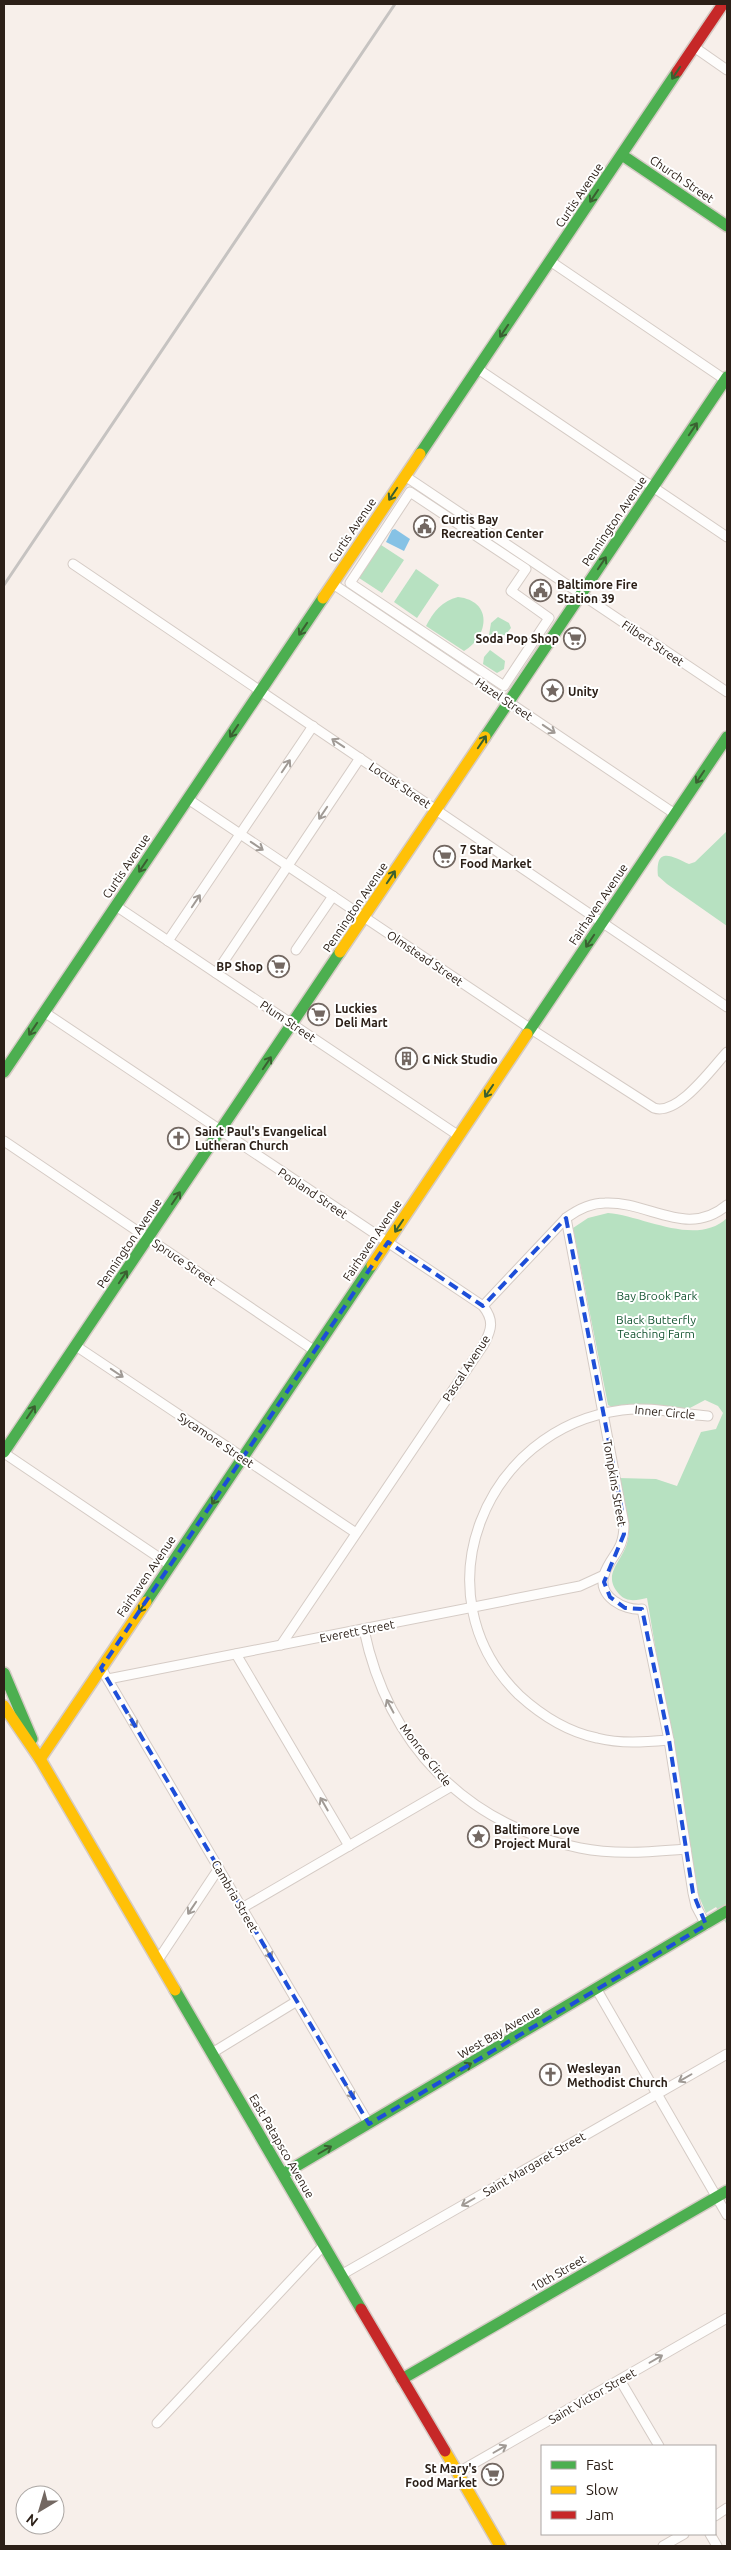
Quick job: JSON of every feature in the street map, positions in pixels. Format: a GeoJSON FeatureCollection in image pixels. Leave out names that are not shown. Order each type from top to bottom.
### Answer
{"type":"FeatureCollection","features":[{"type":"Feature","properties":{"kind":"main road","name":"Curtis Avenue"},"geometry":{"type":"LineString","coordinates":[[4,1072],[723,4]]}},
{"type":"Feature","properties":{"kind":"main road","name":"Church Street"},"geometry":{"type":"LineString","coordinates":[[622,156],[727,226]]}},
{"type":"Feature","properties":{"kind":"main road","name":"Pennington Avenue"},"geometry":{"type":"LineString","coordinates":[[4,1452],[727,379]]}},
{"type":"Feature","properties":{"kind":"main road","name":"Fairhaven Avenue"},"geometry":{"type":"LineString","coordinates":[[40,1759],[727,737]]}},
{"type":"Feature","properties":{"kind":"main road","name":"East Patapsco Avenue"},"geometry":{"type":"LineString","coordinates":[[4,1673],[40,1759]]}},
{"type":"Feature","properties":{"kind":"main road","name":"East Patapsco Avenue"},"geometry":{"type":"LineString","coordinates":[[5,1707],[40,1759],[500,2546]]}},
{"type":"Feature","properties":{"kind":"main road","name":"West Bay Avenue"},"geometry":{"type":"LineString","coordinates":[[283,2174],[597,1990],[727,1911]]}},
{"type":"Feature","properties":{"kind":"main road","name":"10th Street"},"geometry":{"type":"LineString","coordinates":[[402,2378],[727,2191]]}},
{"type":"Feature","properties":{"kind":"street"},"geometry":{"type":"LineString","coordinates":[[694,47],[727,70]]}},
{"type":"Feature","properties":{"kind":"street"},"geometry":{"type":"LineString","coordinates":[[550,261],[727,379]]}},
{"type":"Feature","properties":{"kind":"street"},"geometry":{"type":"LineString","coordinates":[[478,369],[727,537]]}},
{"type":"Feature","properties":{"kind":"street","name":"Filbert Street"},"geometry":{"type":"LineString","coordinates":[[405,476],[727,692]]}},
{"type":"Feature","properties":{"kind":"street"},"geometry":{"type":"LineString","coordinates":[[410,492],[526,569],[511,592],[549,618],[504,686],[350,583],[410,492]]}},
{"type":"Feature","properties":{"kind":"street","name":"Locust Street"},"geometry":{"type":"LineString","coordinates":[[73,564],[727,1007]]}},
{"type":"Feature","properties":{"kind":"street","name":"Hazel Street"},"geometry":{"type":"LineString","coordinates":[[333,584],[675,814]]}},
{"type":"Feature","properties":{"kind":"street"},"geometry":{"type":"LineString","coordinates":[[168,941],[313,726]]}},
{"type":"Feature","properties":{"kind":"street"},"geometry":{"type":"LineString","coordinates":[[216,973],[360,758]]}},
{"type":"Feature","properties":{"kind":"street","name":"Olmstead Street"},"geometry":{"type":"LineString","coordinates":[[188,799],[531,1029],[654,1108],[666,1110],[679,1103],[727,1052]]}},
{"type":"Feature","properties":{"kind":"street"},"geometry":{"type":"LineString","coordinates":[[296,950],[333,896]]}},
{"type":"Feature","properties":{"kind":"street","name":"Plum Street"},"geometry":{"type":"LineString","coordinates":[[116,906],[459,1136]]}},
{"type":"Feature","properties":{"kind":"street","name":"Popland Street"},"geometry":{"type":"LineString","coordinates":[[44,1012],[483,1306]]}},
{"type":"Feature","properties":{"kind":"street","name":"Spruce Street"},"geometry":{"type":"LineString","coordinates":[[4,1141],[315,1351]]}},
{"type":"Feature","properties":{"kind":"street"},"geometry":{"type":"LineString","coordinates":[[483,1306],[566,1218],[583,1208],[606,1202],[697,1220],[718,1213],[727,1206]]}},
{"type":"Feature","properties":{"kind":"street","name":"Tompkins Street"},"geometry":{"type":"LineString","coordinates":[[566,1218],[621,1504],[624,1534],[617,1554],[604,1575]]}},
{"type":"Feature","properties":{"kind":"street","name":"Pascal Avenue"},"geometry":{"type":"LineString","coordinates":[[281,1646],[484,1344],[491,1329],[492,1321],[483,1306]]}},
{"type":"Feature","properties":{"kind":"street","name":"Sycamore Street"},"geometry":{"type":"LineString","coordinates":[[76,1346],[356,1533]]}},
{"type":"Feature","properties":{"kind":"street","name":"Inner Circle"},"geometry":{"type":"LineString","coordinates":[[669,1740],[625,1742],[596,1738],[572,1730],[548,1718],[529,1704],[497,1670],[486,1650],[473,1608],[470,1575],[474,1540],[499,1482],[513,1465],[544,1439],[582,1420],[637,1408],[708,1416]]}},
{"type":"Feature","properties":{"kind":"street"},"geometry":{"type":"LineString","coordinates":[[4,1452],[170,1565]]}},
{"type":"Feature","properties":{"kind":"street"},"geometry":{"type":"LineString","coordinates":[[604,1575],[606,1590],[617,1604],[626,1608],[642,1609],[669,1740],[696,1906],[706,1925]]}},
{"type":"Feature","properties":{"kind":"street","name":"Everett Street"},"geometry":{"type":"LineString","coordinates":[[108,1679],[580,1586],[604,1575]]}},
{"type":"Feature","properties":{"kind":"street","name":"Monroe Circle"},"geometry":{"type":"LineString","coordinates":[[364,1630],[376,1675],[394,1713],[416,1746],[450,1787],[482,1810],[513,1827],[572,1846],[618,1852],[686,1849]]}},
{"type":"Feature","properties":{"kind":"street"},"geometry":{"type":"LineString","coordinates":[[236,1654],[349,1846]]}},
{"type":"Feature","properties":{"kind":"street","name":"Cambria Street"},"geometry":{"type":"LineString","coordinates":[[102,1668],[369,2124]]}},
{"type":"Feature","properties":{"kind":"street"},"geometry":{"type":"LineString","coordinates":[[242,1908],[450,1787]]}},
{"type":"Feature","properties":{"kind":"street"},"geometry":{"type":"LineString","coordinates":[[158,1960],[219,1868]]}},
{"type":"Feature","properties":{"kind":"street"},"geometry":{"type":"LineString","coordinates":[[597,1990],[727,2215]]}},
{"type":"Feature","properties":{"kind":"street"},"geometry":{"type":"LineString","coordinates":[[212,2053],[297,2001]]}},
{"type":"Feature","properties":{"kind":"street","name":"Saint Margaret Street"},"geometry":{"type":"LineString","coordinates":[[342,2275],[727,2054]]}},
{"type":"Feature","properties":{"kind":"street"},"geometry":{"type":"LineString","coordinates":[[157,2423],[324,2245]]}},
{"type":"Feature","properties":{"kind":"street","name":"Saint Victor Street"},"geometry":{"type":"LineString","coordinates":[[457,2473],[727,2318]]}},
{"type":"Feature","properties":{"kind":"street"},"geometry":{"type":"LineString","coordinates":[[620,2380],[658,2445]]}},
{"type":"Feature","properties":{"kind":"street"},"geometry":{"type":"LineString","coordinates":[[716,2515],[727,2508]]}},
{"type":"Feature","properties":{"kind":"street"},"geometry":{"type":"LineString","coordinates":[[663,2546],[682,2535]]}},
{"type":"Feature","properties":{"kind":"street"},"geometry":{"type":"LineString","coordinates":[[711,2535],[717,2546]]}},
{"type":"Feature","properties":{"kind":"highlighted area"},"geometry":{"type":"Polygon","coordinates":[[[566,1218],[621,1505],[624,1534],[604,1582],[610,1597],[625,1608],[642,1609],[669,1740],[693,1893],[706,1925],[369,2124],[101,1668],[388,1242],[483,1306],[566,1218]]]}},
{"type":"Feature","properties":{"kind":"green space"},"geometry":{"type":"Polygon","coordinates":[[[378,543],[404,560],[382,593],[356,576],[378,543]]]}},
{"type":"Feature","properties":{"kind":"green space"},"geometry":{"type":"Polygon","coordinates":[[[416,569],[439,585],[417,618],[394,602],[416,569]]]}},
{"type":"Feature","properties":{"kind":"green space"},"geometry":{"type":"Polygon","coordinates":[[[458,597],[469,600],[477,605],[482,612],[483,620],[479,637],[464,651],[426,626],[439,608],[447,601],[458,597]]]}},
{"type":"Feature","properties":{"kind":"green space"},"geometry":{"type":"Polygon","coordinates":[[[498,617],[509,623],[511,628],[505,635],[489,635],[491,623],[498,617]]]}},
{"type":"Feature","properties":{"kind":"green space"},"geometry":{"type":"Polygon","coordinates":[[[490,650],[505,661],[504,669],[497,673],[483,664],[484,657],[490,650]]]}},
{"type":"Feature","properties":{"kind":"green space"},"geometry":{"type":"Polygon","coordinates":[[[727,831],[727,926],[667,884],[658,876],[658,866],[659,860],[666,856],[689,864],[695,862],[727,831]]]}},
{"type":"Feature","properties":{"kind":"green space","name":"Bay Brook Park"},"geometry":{"type":"Polygon","coordinates":[[[608,1213],[685,1230],[700,1230],[714,1226],[727,1218],[727,1925],[716,1907],[706,1913],[696,1889],[647,1598],[625,1599],[619,1594],[612,1580],[615,1567],[626,1547],[629,1532],[619,1478],[656,1479],[677,1486],[701,1432],[716,1429],[723,1413],[718,1406],[705,1400],[688,1409],[677,1410],[643,1405],[612,1407],[608,1405],[573,1228],[588,1218],[608,1213]]]}},
{"type":"Feature","properties":{"kind":"water"},"geometry":{"type":"Polygon","coordinates":[[[395,529],[410,539],[404,551],[386,542],[392,530],[395,529]]]}},
{"type":"Feature","properties":{"kind":"railway"},"geometry":{"type":"LineString","coordinates":[[4,585],[395,4]]}},
{"type":"Feature","properties":{"kind":"traffic: fast"},"geometry":{"type":"LineString","coordinates":[[420,454],[677,72]]}},
{"type":"Feature","properties":{"kind":"traffic: fast"},"geometry":{"type":"LineString","coordinates":[[622,155],[727,226]]}},
{"type":"Feature","properties":{"kind":"traffic: fast"},"geometry":{"type":"LineString","coordinates":[[485,737],[727,377]]}},
{"type":"Feature","properties":{"kind":"traffic: fast"},"geometry":{"type":"LineString","coordinates":[[4,1072],[323,598]]}},
{"type":"Feature","properties":{"kind":"traffic: fast"},"geometry":{"type":"LineString","coordinates":[[527,1034],[727,737]]}},
{"type":"Feature","properties":{"kind":"traffic: fast"},"geometry":{"type":"LineString","coordinates":[[4,1452],[340,952]]}},
{"type":"Feature","properties":{"kind":"traffic: fast"},"geometry":{"type":"LineString","coordinates":[[146,1602],[372,1265]]}},
{"type":"Feature","properties":{"kind":"traffic: fast"},"geometry":{"type":"LineString","coordinates":[[4,1673],[32,1739]]}},
{"type":"Feature","properties":{"kind":"traffic: fast"},"geometry":{"type":"LineString","coordinates":[[283,2174],[727,1911]]}},
{"type":"Feature","properties":{"kind":"traffic: fast"},"geometry":{"type":"LineString","coordinates":[[175,1990],[361,2309]]}},
{"type":"Feature","properties":{"kind":"traffic: fast"},"geometry":{"type":"LineString","coordinates":[[402,2379],[727,2191]]}},
{"type":"Feature","properties":{"kind":"traffic: slow"},"geometry":{"type":"LineString","coordinates":[[323,598],[420,454]]}},
{"type":"Feature","properties":{"kind":"traffic: slow"},"geometry":{"type":"LineString","coordinates":[[340,952],[485,737]]}},
{"type":"Feature","properties":{"kind":"traffic: slow"},"geometry":{"type":"LineString","coordinates":[[372,1265],[527,1034]]}},
{"type":"Feature","properties":{"kind":"traffic: slow"},"geometry":{"type":"LineString","coordinates":[[40,1759],[146,1602]]}},
{"type":"Feature","properties":{"kind":"traffic: slow"},"geometry":{"type":"LineString","coordinates":[[4,1706],[40,1759],[175,1990]]}},
{"type":"Feature","properties":{"kind":"traffic: slow"},"geometry":{"type":"LineString","coordinates":[[445,2451],[500,2546]]}},
{"type":"Feature","properties":{"kind":"traffic: jam"},"geometry":{"type":"LineString","coordinates":[[677,72],[723,4]]}},
{"type":"Feature","properties":{"kind":"traffic: jam"},"geometry":{"type":"LineString","coordinates":[[361,2309],[445,2451]]}},
{"type":"Feature","properties":{"kind":"place","name":"Curtis Bay Recreation Center"},"geometry":{"type":"Point","coordinates":[425,526]}},
{"type":"Feature","properties":{"kind":"place","name":"Baltimore Fire Station 39"},"geometry":{"type":"Point","coordinates":[541,591]}},
{"type":"Feature","properties":{"kind":"place","name":"Soda Pop Shop"},"geometry":{"type":"Point","coordinates":[575,638]}},
{"type":"Feature","properties":{"kind":"place","name":"Unity"},"geometry":{"type":"Point","coordinates":[552,691]}},
{"type":"Feature","properties":{"kind":"place","name":"7 Star Food Market"},"geometry":{"type":"Point","coordinates":[444,856]}},
{"type":"Feature","properties":{"kind":"place","name":"BP Shop"},"geometry":{"type":"Point","coordinates":[279,966]}},
{"type":"Feature","properties":{"kind":"place","name":"Luckies Deli Mart"},"geometry":{"type":"Point","coordinates":[319,1015]}},
{"type":"Feature","properties":{"kind":"place","name":"G Nick Studio"},"geometry":{"type":"Point","coordinates":[406,1059]}},
{"type":"Feature","properties":{"kind":"place","name":"Saint Paul's Evangelical Lutheran Church"},"geometry":{"type":"Point","coordinates":[179,1138]}},
{"type":"Feature","properties":{"kind":"place","name":"Baltimore Love Project Mural"},"geometry":{"type":"Point","coordinates":[478,1836]}},
{"type":"Feature","properties":{"kind":"place","name":"Wesleyan Methodist Church"},"geometry":{"type":"Point","coordinates":[551,2075]}},
{"type":"Feature","properties":{"kind":"place","name":"St Mary's Food Market"},"geometry":{"type":"Point","coordinates":[493,2475]}},
{"type":"Feature","properties":{"kind":"park label","name":"Black Butterfly Teaching Farm"},"geometry":{"type":"Point","coordinates":[656,1326]}}]}
